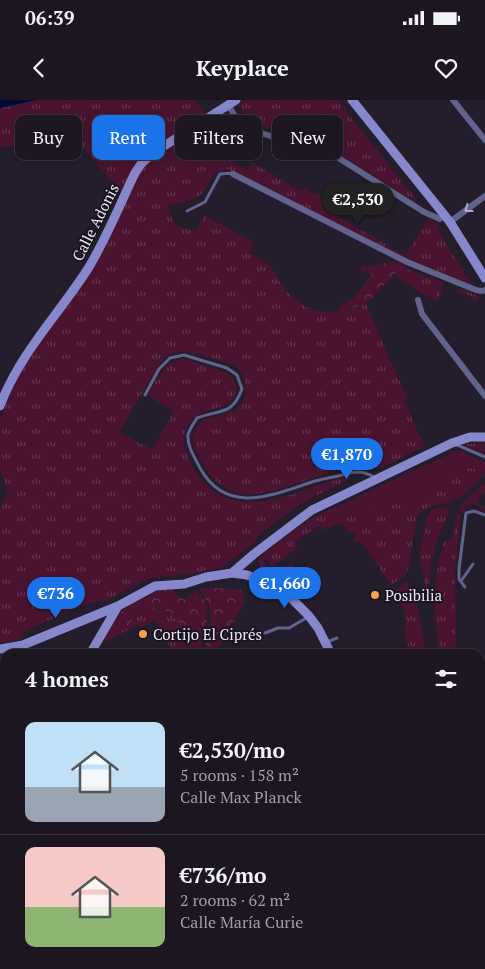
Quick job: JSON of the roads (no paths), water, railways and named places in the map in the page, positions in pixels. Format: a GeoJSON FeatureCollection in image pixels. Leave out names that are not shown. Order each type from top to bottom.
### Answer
{"type":"FeatureCollection","features":[{"type":"Feature","properties":{"kind":"street"},"geometry":{"type":"LineString","coordinates":[[352,100],[448,218],[485,278]]}},
{"type":"Feature","properties":{"kind":"street"},"geometry":{"type":"LineString","coordinates":[[453,100],[485,140]]}},
{"type":"Feature","properties":{"kind":"street"},"geometry":{"type":"LineString","coordinates":[[232,102],[235,116],[262,133],[280,139],[293,139],[312,144],[329,152],[424,212],[440,220],[448,218],[485,196]]}},
{"type":"Feature","properties":{"kind":"street","name":"Calle Adonis"},"geometry":{"type":"LineString","coordinates":[[0,406],[7,386],[19,366],[90,265],[141,164],[153,153],[232,102]]}},
{"type":"Feature","properties":{"kind":"street"},"geometry":{"type":"LineString","coordinates":[[233,174],[407,262],[476,290],[485,290]]}},
{"type":"Feature","properties":{"kind":"street"},"geometry":{"type":"LineString","coordinates":[[418,300],[422,314],[485,396]]}},
{"type":"Feature","properties":{"kind":"street"},"geometry":{"type":"LineString","coordinates":[[232,573],[312,510],[452,443],[470,437],[485,437]]}},
{"type":"Feature","properties":{"kind":"street"},"geometry":{"type":"LineString","coordinates":[[0,649],[23,645],[118,606],[154,586],[184,584],[206,577],[232,573],[247,575],[270,584],[290,597],[309,616],[329,649]]}},
{"type":"Feature","properties":{"kind":"street"},"geometry":{"type":"LineString","coordinates":[[93,649],[118,606]]}},
{"type":"Feature","properties":{"kind":"lane"},"geometry":{"type":"LineString","coordinates":[[187,211],[205,202],[220,174],[227,172],[233,174]]}},
{"type":"Feature","properties":{"kind":"lane"},"geometry":{"type":"LineString","coordinates":[[145,395],[159,369],[170,358],[184,355],[227,368],[237,375],[242,389],[237,402],[231,409],[197,418],[188,435],[192,454],[206,480],[223,494],[246,499],[254,498],[288,492],[313,482],[358,471],[367,473],[377,479]]}},
{"type":"Feature","properties":{"kind":"lane"},"geometry":{"type":"LineString","coordinates":[[452,443],[485,457]]}},
{"type":"Feature","properties":{"kind":"lane"},"geometry":{"type":"LineString","coordinates":[[465,587],[461,581],[459,569],[466,513],[474,511],[485,515]]}},
{"type":"Feature","properties":{"kind":"lane"},"geometry":{"type":"LineString","coordinates":[[461,581],[474,564]]}},
{"type":"Feature","properties":{"kind":"lane"},"geometry":{"type":"LineString","coordinates":[[265,632],[278,628],[288,628],[309,616]]}},
{"type":"Feature","properties":{"kind":"lane"},"geometry":{"type":"LineString","coordinates":[[326,643],[337,638]]}},
{"type":"Feature","properties":{"kind":"water"},"geometry":{"type":"Polygon","coordinates":[[[0,100],[37,100],[0,108],[0,100]]]}},
{"type":"Feature","properties":{"kind":"place","name":"Posibilia"},"geometry":{"type":"Point","coordinates":[375,595]}},
{"type":"Feature","properties":{"kind":"place","name":"Cortijo El Ciprés"},"geometry":{"type":"Point","coordinates":[143,634]}}]}
